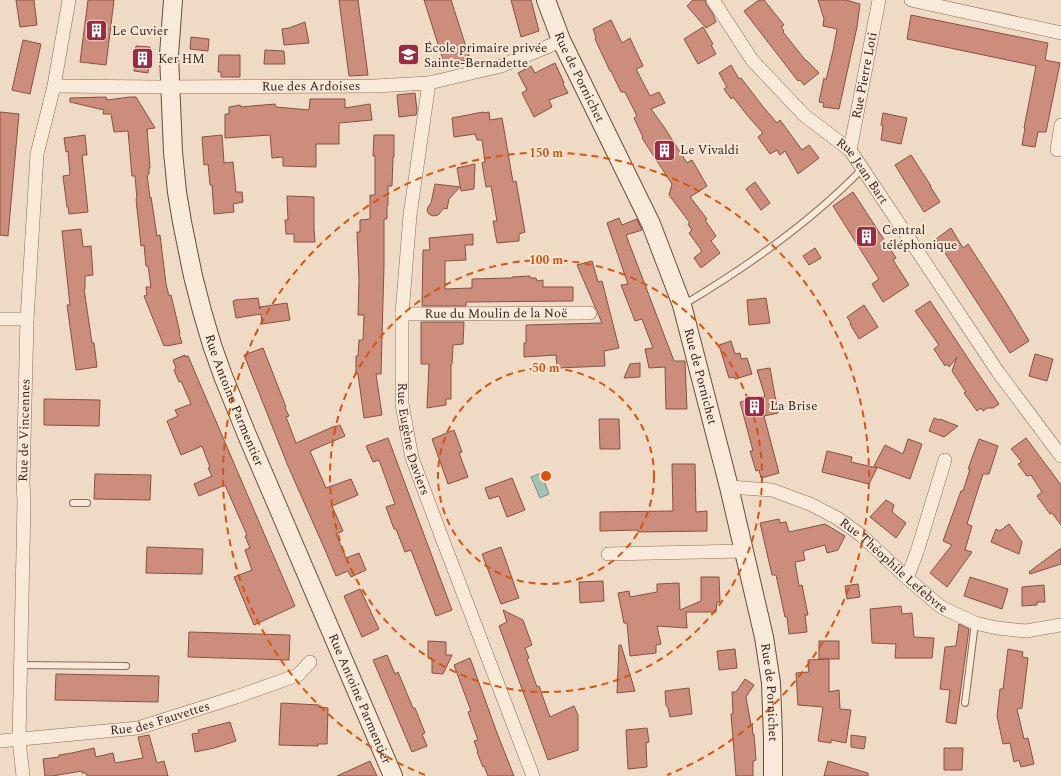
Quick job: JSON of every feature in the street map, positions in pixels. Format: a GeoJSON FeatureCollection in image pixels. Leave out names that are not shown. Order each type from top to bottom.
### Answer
{"type":"FeatureCollection","features":[{"type":"Feature","properties":{"kind":"main road","name":"Rue Antoine Parmentier"},"geometry":{"type":"LineString","coordinates":[[173,0],[169,55],[172,152],[182,222],[193,276],[212,345],[247,435],[393,776]]}},
{"type":"Feature","properties":{"kind":"main road","name":"Rue de Pornichet"},"geometry":{"type":"LineString","coordinates":[[546,0],[561,40],[651,224],[682,306],[729,487],[764,637],[771,683],[773,776]]}},
{"type":"Feature","properties":{"kind":"street","name":"Rue de Vincennes"},"geometry":{"type":"LineString","coordinates":[[23,776],[19,740],[27,319],[37,154],[54,86],[68,0]]}},
{"type":"Feature","properties":{"kind":"street","name":"Rue Jean Bart"},"geometry":{"type":"LineString","coordinates":[[713,0],[752,60],[804,115],[850,150],[998,372],[1061,456]]}},
{"type":"Feature","properties":{"kind":"street","name":"Rue Pierre Loti"},"geometry":{"type":"LineString","coordinates":[[850,150],[879,0]]}},
{"type":"Feature","properties":{"kind":"street"},"geometry":{"type":"LineString","coordinates":[[911,0],[1061,33]]}},
{"type":"Feature","properties":{"kind":"street","name":"Rue des Ardoises"},"geometry":{"type":"LineString","coordinates":[[54,86],[375,86],[429,82],[500,66],[561,40]]}},
{"type":"Feature","properties":{"kind":"street","name":"Rue Eugène Daviers"},"geometry":{"type":"LineString","coordinates":[[429,82],[410,215],[402,314],[402,404],[412,458],[533,776]]}},
{"type":"Feature","properties":{"kind":"street"},"geometry":{"type":"LineString","coordinates":[[1057,150],[1061,125]]}},
{"type":"Feature","properties":{"kind":"street","name":"Rue du Moulin de la Noë"},"geometry":{"type":"LineString","coordinates":[[402,314],[590,313]]}},
{"type":"Feature","properties":{"kind":"street"},"geometry":{"type":"LineString","coordinates":[[0,319],[27,319]]}},
{"type":"Feature","properties":{"kind":"street"},"geometry":{"type":"LineString","coordinates":[[907,578],[917,552],[945,460]]}},
{"type":"Feature","properties":{"kind":"street","name":"Rue Théophile Lefebvre"},"geometry":{"type":"LineString","coordinates":[[729,487],[772,490],[810,504],[837,518],[862,536],[941,607],[975,623],[997,628],[1026,631],[1061,625]]}},
{"type":"Feature","properties":{"kind":"street"},"geometry":{"type":"LineString","coordinates":[[608,554],[744,551]]}},
{"type":"Feature","properties":{"kind":"street","name":"Rue des Fauvettes"},"geometry":{"type":"LineString","coordinates":[[0,741],[138,728],[236,697],[298,675],[310,662]]}},
{"type":"Feature","properties":{"kind":"lane"},"geometry":{"type":"LineString","coordinates":[[682,306],[753,261],[810,217],[863,168]]}},
{"type":"Feature","properties":{"kind":"lane"},"geometry":{"type":"LineString","coordinates":[[72,503],[87,504]]}},
{"type":"Feature","properties":{"kind":"lane"},"geometry":{"type":"LineString","coordinates":[[965,703],[975,623]]}},
{"type":"Feature","properties":{"kind":"lane"},"geometry":{"type":"LineString","coordinates":[[21,665],[126,666]]}},
{"type":"Feature","properties":{"kind":"shaded area"},"geometry":{"type":"Polygon","coordinates":[[[541,473],[549,494],[540,498],[531,477],[541,473]]]}},
{"type":"Feature","properties":{"kind":"building"},"geometry":{"type":"Polygon","coordinates":[[[16,0],[34,0],[37,25],[20,27],[16,0]]]}},
{"type":"Feature","properties":{"kind":"building","name":"Le Cuvier"},"geometry":{"type":"Polygon","coordinates":[[[88,0],[114,0],[106,65],[80,62],[88,0]]]}},
{"type":"Feature","properties":{"kind":"building"},"geometry":{"type":"Polygon","coordinates":[[[339,0],[358,0],[368,75],[349,76],[339,0]]]}},
{"type":"Feature","properties":{"kind":"building"},"geometry":{"type":"Polygon","coordinates":[[[424,0],[451,0],[470,59],[445,66],[424,0]]]}},
{"type":"Feature","properties":{"kind":"building"},"geometry":{"type":"Polygon","coordinates":[[[511,0],[531,0],[539,31],[521,37],[511,0]]]}},
{"type":"Feature","properties":{"kind":"building"},"geometry":{"type":"Polygon","coordinates":[[[693,0],[705,0],[716,22],[706,28],[687,6],[693,0]]]}},
{"type":"Feature","properties":{"kind":"building"},"geometry":{"type":"Polygon","coordinates":[[[759,0],[764,0],[784,25],[781,27],[784,31],[783,32],[806,61],[819,73],[804,85],[800,80],[798,81],[744,11],[759,0]]]}},
{"type":"Feature","properties":{"kind":"building"},"geometry":{"type":"Polygon","coordinates":[[[818,0],[846,0],[860,4],[857,27],[839,109],[823,107],[824,103],[819,102],[824,78],[826,80],[837,29],[823,26],[824,19],[818,0]]]}},
{"type":"Feature","properties":{"kind":"building"},"geometry":{"type":"Polygon","coordinates":[[[911,15],[1048,43],[1045,60],[1060,63],[1046,132],[1038,132],[1035,147],[1022,145],[1036,66],[907,39],[911,15]]]}},
{"type":"Feature","properties":{"kind":"building"},"geometry":{"type":"Polygon","coordinates":[[[611,20],[622,43],[630,38],[643,66],[636,69],[650,96],[659,92],[665,103],[651,109],[687,163],[692,160],[707,186],[690,197],[707,219],[705,220],[716,236],[711,241],[720,253],[701,268],[694,258],[702,251],[689,233],[692,230],[688,224],[690,223],[669,195],[672,184],[642,138],[643,137],[634,118],[637,116],[625,92],[621,92],[595,39],[596,37],[593,29],[611,20]]]}},
{"type":"Feature","properties":{"kind":"building"},"geometry":{"type":"Polygon","coordinates":[[[305,22],[309,43],[284,45],[282,29],[305,22]]]}},
{"type":"Feature","properties":{"kind":"building"},"geometry":{"type":"Polygon","coordinates":[[[703,27],[713,44],[711,45],[716,54],[698,64],[684,39],[703,27]]]}},
{"type":"Feature","properties":{"kind":"building"},"geometry":{"type":"Polygon","coordinates":[[[191,37],[209,39],[208,51],[190,49],[191,37]]]}},
{"type":"Feature","properties":{"kind":"building"},"geometry":{"type":"Polygon","coordinates":[[[23,40],[41,44],[30,94],[12,90],[23,40]]]}},
{"type":"Feature","properties":{"kind":"building","name":"Ker HM"},"geometry":{"type":"Polygon","coordinates":[[[136,46],[150,47],[148,73],[134,71],[136,46]]]}},
{"type":"Feature","properties":{"kind":"building"},"geometry":{"type":"Polygon","coordinates":[[[265,50],[284,51],[285,64],[264,64],[265,50]]]}},
{"type":"Feature","properties":{"kind":"building"},"geometry":{"type":"Polygon","coordinates":[[[219,55],[240,55],[240,77],[221,77],[221,72],[218,72],[219,55]]]}},
{"type":"Feature","properties":{"kind":"building"},"geometry":{"type":"Polygon","coordinates":[[[555,63],[568,93],[549,100],[552,107],[534,117],[522,93],[527,90],[518,73],[531,66],[535,73],[555,63]]]}},
{"type":"Feature","properties":{"kind":"building"},"geometry":{"type":"Polygon","coordinates":[[[731,65],[739,79],[741,78],[777,123],[780,120],[802,150],[809,145],[819,158],[798,174],[785,151],[780,155],[777,150],[770,154],[758,137],[763,133],[733,97],[731,99],[724,89],[727,87],[719,73],[731,65]]]}},
{"type":"Feature","properties":{"kind":"building"},"geometry":{"type":"Polygon","coordinates":[[[415,93],[417,110],[416,115],[399,117],[397,95],[415,93]]]}},
{"type":"Feature","properties":{"kind":"building"},"geometry":{"type":"Polygon","coordinates":[[[106,97],[107,100],[136,97],[155,128],[147,129],[150,168],[149,174],[147,175],[157,236],[160,235],[166,284],[169,296],[171,295],[182,343],[164,346],[144,296],[147,295],[146,287],[151,287],[148,266],[146,266],[144,245],[141,246],[135,176],[132,176],[128,131],[114,132],[111,114],[103,114],[104,110],[70,102],[70,98],[106,97]]]}},
{"type":"Feature","properties":{"kind":"building"},"geometry":{"type":"Polygon","coordinates":[[[310,99],[345,99],[345,108],[370,104],[372,120],[339,123],[339,144],[316,144],[316,167],[283,166],[283,157],[272,158],[270,135],[225,138],[225,114],[229,114],[229,107],[240,105],[241,107],[275,104],[276,107],[309,110],[310,99]]]}},
{"type":"Feature","properties":{"kind":"building"},"geometry":{"type":"Polygon","coordinates":[[[0,112],[19,114],[8,236],[0,235],[0,112]]]}},
{"type":"Feature","properties":{"kind":"building"},"geometry":{"type":"Polygon","coordinates":[[[489,112],[490,120],[502,118],[513,182],[516,181],[525,232],[519,234],[519,241],[497,243],[493,221],[497,221],[491,186],[486,187],[482,163],[485,162],[482,140],[477,140],[475,134],[454,137],[452,118],[489,112]]]}},
{"type":"Feature","properties":{"kind":"building"},"geometry":{"type":"Polygon","coordinates":[[[883,113],[907,118],[901,144],[881,140],[883,113]]]}},
{"type":"Feature","properties":{"kind":"building"},"geometry":{"type":"Polygon","coordinates":[[[85,135],[87,155],[82,155],[88,212],[69,214],[63,176],[70,175],[68,151],[66,152],[64,138],[85,135]]]}},
{"type":"Feature","properties":{"kind":"building"},"geometry":{"type":"Polygon","coordinates":[[[222,135],[224,163],[233,162],[236,192],[242,192],[243,202],[233,204],[234,212],[214,214],[212,185],[210,185],[208,164],[204,165],[202,137],[222,135]]]}},
{"type":"Feature","properties":{"kind":"building"},"geometry":{"type":"Polygon","coordinates":[[[374,135],[394,135],[394,157],[392,186],[388,186],[387,219],[384,219],[381,374],[376,374],[382,415],[364,418],[358,374],[356,374],[356,356],[358,356],[359,340],[363,340],[364,315],[358,315],[359,281],[357,232],[360,232],[360,220],[370,219],[370,195],[375,195],[375,156],[373,156],[374,135]]]}},
{"type":"Feature","properties":{"kind":"building"},"geometry":{"type":"Polygon","coordinates":[[[911,155],[940,202],[924,212],[895,165],[911,155]]]}},
{"type":"Feature","properties":{"kind":"building"},"geometry":{"type":"Polygon","coordinates":[[[475,164],[474,189],[461,191],[457,168],[475,164]]]}},
{"type":"Feature","properties":{"kind":"building"},"geometry":{"type":"Polygon","coordinates":[[[755,182],[770,203],[761,210],[746,189],[755,182]]]}},
{"type":"Feature","properties":{"kind":"building"},"geometry":{"type":"Polygon","coordinates":[[[435,184],[460,187],[449,199],[447,209],[444,208],[438,215],[433,216],[427,211],[431,203],[435,184]]]}},
{"type":"Feature","properties":{"kind":"building","name":"Central téléphonique"},"geometry":{"type":"Polygon","coordinates":[[[853,192],[896,258],[893,260],[909,285],[883,302],[872,284],[879,279],[833,206],[853,192]]]}},
{"type":"Feature","properties":{"kind":"building"},"geometry":{"type":"Polygon","coordinates":[[[287,196],[314,197],[315,242],[294,242],[294,234],[286,234],[285,220],[288,220],[287,196]]]}},
{"type":"Feature","properties":{"kind":"building"},"geometry":{"type":"Polygon","coordinates":[[[619,218],[622,225],[637,219],[642,230],[626,235],[674,361],[685,361],[687,409],[666,409],[665,367],[649,368],[645,349],[653,348],[642,319],[635,321],[621,285],[628,284],[607,223],[619,218]]]}},
{"type":"Feature","properties":{"kind":"building"},"geometry":{"type":"Polygon","coordinates":[[[951,228],[963,248],[968,244],[1029,341],[1010,353],[936,239],[951,228]]]}},
{"type":"Feature","properties":{"kind":"building"},"geometry":{"type":"Polygon","coordinates":[[[81,229],[83,247],[91,246],[93,275],[85,276],[84,289],[97,367],[76,370],[67,305],[70,305],[62,231],[81,229]]]}},
{"type":"Feature","properties":{"kind":"building"},"geometry":{"type":"Polygon","coordinates":[[[473,234],[473,245],[465,245],[466,260],[445,261],[445,289],[472,288],[472,279],[530,276],[530,278],[536,278],[537,281],[543,280],[543,287],[573,287],[573,301],[466,302],[466,306],[422,306],[423,250],[430,250],[429,238],[473,234]]]}},
{"type":"Feature","properties":{"kind":"building"},"geometry":{"type":"Polygon","coordinates":[[[815,248],[821,258],[809,265],[803,256],[815,248]]]}},
{"type":"Feature","properties":{"kind":"building"},"geometry":{"type":"Polygon","coordinates":[[[592,261],[598,282],[602,281],[619,348],[604,351],[605,366],[557,368],[556,355],[524,357],[526,325],[602,323],[577,265],[592,261]]]}},
{"type":"Feature","properties":{"kind":"building"},"geometry":{"type":"Polygon","coordinates":[[[258,298],[260,309],[260,307],[287,303],[290,320],[262,324],[261,314],[236,318],[233,301],[258,298]]]}},
{"type":"Feature","properties":{"kind":"building"},"geometry":{"type":"Polygon","coordinates":[[[766,298],[770,323],[749,325],[747,300],[766,298]]]}},
{"type":"Feature","properties":{"kind":"building"},"geometry":{"type":"Polygon","coordinates":[[[930,301],[999,404],[993,408],[987,408],[983,411],[981,408],[977,411],[964,393],[966,392],[952,371],[957,357],[949,367],[947,364],[945,366],[934,349],[939,345],[915,311],[930,301]]]}},
{"type":"Feature","properties":{"kind":"building"},"geometry":{"type":"Polygon","coordinates":[[[864,305],[878,327],[859,339],[847,317],[864,305]]]}},
{"type":"Feature","properties":{"kind":"building"},"geometry":{"type":"Polygon","coordinates":[[[421,322],[464,322],[463,344],[453,345],[451,364],[451,399],[446,399],[446,405],[427,408],[429,364],[421,364],[421,322]]]}},
{"type":"Feature","properties":{"kind":"building"},"geometry":{"type":"Polygon","coordinates":[[[731,341],[735,354],[740,353],[741,359],[747,358],[752,374],[735,379],[734,377],[729,378],[719,345],[731,341]]]}},
{"type":"Feature","properties":{"kind":"building"},"geometry":{"type":"Polygon","coordinates":[[[263,348],[286,407],[285,408],[289,416],[286,417],[296,443],[340,425],[345,436],[310,451],[326,488],[351,479],[358,495],[332,506],[343,531],[336,534],[346,558],[359,553],[366,570],[351,577],[348,571],[336,576],[288,466],[244,355],[263,348]]]}},
{"type":"Feature","properties":{"kind":"building"},"geometry":{"type":"Polygon","coordinates":[[[1035,354],[1053,359],[1047,381],[1029,376],[1035,354]]]}},
{"type":"Feature","properties":{"kind":"building"},"geometry":{"type":"Polygon","coordinates":[[[185,355],[185,357],[188,356],[295,606],[254,625],[234,577],[252,570],[245,550],[250,548],[245,536],[247,535],[225,485],[199,496],[194,484],[212,476],[208,468],[210,467],[202,446],[181,455],[167,421],[178,416],[175,410],[191,404],[181,381],[179,382],[174,370],[176,368],[173,360],[185,355]]]}},
{"type":"Feature","properties":{"kind":"building"},"geometry":{"type":"Polygon","coordinates":[[[640,363],[640,377],[624,378],[630,364],[640,363]]]}},
{"type":"Feature","properties":{"kind":"building"},"geometry":{"type":"Polygon","coordinates":[[[770,368],[778,413],[764,416],[779,473],[761,478],[759,470],[756,471],[750,451],[753,451],[740,402],[765,396],[757,370],[770,368]]]}},
{"type":"Feature","properties":{"kind":"building"},"geometry":{"type":"Polygon","coordinates":[[[44,399],[100,400],[99,426],[44,425],[44,399]]]}},
{"type":"Feature","properties":{"kind":"building"},"geometry":{"type":"Polygon","coordinates":[[[934,418],[958,426],[944,437],[929,431],[934,418]]]}},
{"type":"Feature","properties":{"kind":"building"},"geometry":{"type":"Polygon","coordinates":[[[599,419],[619,419],[620,449],[600,449],[599,419]]]}},
{"type":"Feature","properties":{"kind":"building"},"geometry":{"type":"Polygon","coordinates":[[[454,430],[462,452],[459,453],[468,477],[448,484],[432,439],[454,430]]]}},
{"type":"Feature","properties":{"kind":"building"},"geometry":{"type":"Polygon","coordinates":[[[388,438],[452,610],[436,616],[411,550],[405,552],[396,529],[394,529],[386,507],[395,504],[379,460],[373,462],[366,446],[388,438]]]}},
{"type":"Feature","properties":{"kind":"building"},"geometry":{"type":"Polygon","coordinates":[[[1026,438],[1061,485],[1061,525],[1052,513],[1050,514],[1037,496],[1042,492],[1031,475],[1027,476],[1018,464],[1022,462],[1011,449],[1026,438]]]}},
{"type":"Feature","properties":{"kind":"building"},"geometry":{"type":"Polygon","coordinates":[[[908,439],[922,444],[910,479],[874,466],[885,445],[903,454],[908,439]]]}},
{"type":"Feature","properties":{"kind":"building"},"geometry":{"type":"Polygon","coordinates":[[[979,439],[998,446],[989,474],[983,474],[967,524],[972,526],[965,550],[972,552],[947,587],[930,573],[952,545],[943,541],[961,491],[963,491],[970,469],[968,469],[979,439]]]}},
{"type":"Feature","properties":{"kind":"building"},"geometry":{"type":"Polygon","coordinates":[[[827,451],[852,457],[851,462],[877,468],[869,484],[822,472],[827,451]]]}},
{"type":"Feature","properties":{"kind":"building"},"geometry":{"type":"Polygon","coordinates":[[[672,464],[695,464],[696,512],[707,511],[707,531],[600,531],[600,512],[673,511],[672,464]]]}},
{"type":"Feature","properties":{"kind":"building"},"geometry":{"type":"Polygon","coordinates":[[[95,474],[151,475],[150,500],[94,499],[95,474]]]}},
{"type":"Feature","properties":{"kind":"building"},"geometry":{"type":"Polygon","coordinates":[[[512,478],[525,510],[507,517],[499,496],[489,499],[485,488],[512,478]]]}},
{"type":"Feature","properties":{"kind":"building"},"geometry":{"type":"Polygon","coordinates":[[[886,500],[894,505],[892,512],[906,523],[896,538],[870,517],[886,500]]]}},
{"type":"Feature","properties":{"kind":"building"},"geometry":{"type":"Polygon","coordinates":[[[779,519],[780,523],[786,522],[789,532],[825,524],[845,536],[838,550],[827,553],[825,545],[803,551],[805,560],[795,562],[799,586],[802,585],[808,615],[805,615],[807,632],[789,634],[787,617],[785,617],[776,575],[772,575],[760,523],[779,519]]]}},
{"type":"Feature","properties":{"kind":"building"},"geometry":{"type":"Polygon","coordinates":[[[1009,524],[1022,542],[1019,554],[991,542],[996,529],[1000,531],[1009,524]]]}},
{"type":"Feature","properties":{"kind":"building"},"geometry":{"type":"Polygon","coordinates":[[[147,547],[203,549],[202,574],[146,573],[147,547]]]}},
{"type":"Feature","properties":{"kind":"building"},"geometry":{"type":"Polygon","coordinates":[[[501,547],[519,598],[501,604],[482,554],[501,547]]]}},
{"type":"Feature","properties":{"kind":"building"},"geometry":{"type":"Polygon","coordinates":[[[1061,548],[1061,564],[1030,574],[1029,572],[1061,548]]]}},
{"type":"Feature","properties":{"kind":"building"},"geometry":{"type":"Polygon","coordinates":[[[701,577],[719,577],[720,602],[717,602],[716,612],[686,612],[687,628],[657,626],[661,644],[656,645],[656,653],[630,656],[627,623],[624,623],[618,593],[629,591],[630,597],[657,592],[657,584],[679,583],[680,610],[701,601],[701,577]]]}},
{"type":"Feature","properties":{"kind":"building"},"geometry":{"type":"Polygon","coordinates":[[[970,577],[1008,589],[1002,609],[964,596],[970,577]]]}},
{"type":"Feature","properties":{"kind":"building"},"geometry":{"type":"Polygon","coordinates":[[[603,581],[604,601],[580,603],[579,582],[603,581]]]}},
{"type":"Feature","properties":{"kind":"building"},"geometry":{"type":"Polygon","coordinates":[[[858,584],[860,597],[847,599],[845,586],[858,584]]]}},
{"type":"Feature","properties":{"kind":"building"},"geometry":{"type":"Polygon","coordinates":[[[1044,585],[1045,602],[1037,602],[1037,605],[1022,606],[1022,587],[1044,585]]]}},
{"type":"Feature","properties":{"kind":"building"},"geometry":{"type":"Polygon","coordinates":[[[360,589],[379,629],[362,637],[344,596],[360,589]]]}},
{"type":"Feature","properties":{"kind":"building"},"geometry":{"type":"Polygon","coordinates":[[[901,606],[902,614],[912,613],[914,637],[934,638],[932,658],[895,658],[896,644],[872,643],[870,609],[901,606]]]}},
{"type":"Feature","properties":{"kind":"building"},"geometry":{"type":"Polygon","coordinates":[[[503,610],[523,620],[532,645],[525,648],[529,658],[527,659],[537,687],[539,686],[550,717],[574,706],[578,715],[578,750],[548,760],[499,626],[507,622],[503,610]]]}},
{"type":"Feature","properties":{"kind":"building"},"geometry":{"type":"Polygon","coordinates":[[[959,624],[969,629],[956,724],[946,722],[950,690],[940,689],[945,647],[956,646],[959,624]]]}},
{"type":"Feature","properties":{"kind":"building"},"geometry":{"type":"Polygon","coordinates":[[[189,632],[290,635],[289,660],[188,657],[189,632]]]}},
{"type":"Feature","properties":{"kind":"building"},"geometry":{"type":"Polygon","coordinates":[[[428,641],[446,642],[446,655],[452,655],[443,674],[432,673],[432,659],[428,658],[428,641]]]}},
{"type":"Feature","properties":{"kind":"building"},"geometry":{"type":"Polygon","coordinates":[[[819,641],[839,641],[839,659],[819,659],[819,641]]]}},
{"type":"Feature","properties":{"kind":"building"},"geometry":{"type":"Polygon","coordinates":[[[619,645],[621,645],[635,691],[617,693],[619,645]]]}},
{"type":"Feature","properties":{"kind":"building"},"geometry":{"type":"Polygon","coordinates":[[[735,649],[737,668],[719,670],[717,651],[735,649]]]}},
{"type":"Feature","properties":{"kind":"building"},"geometry":{"type":"Polygon","coordinates":[[[1008,649],[1023,652],[1022,657],[1028,658],[1022,708],[1017,709],[1024,739],[1028,738],[1034,764],[1021,767],[1019,760],[1014,762],[1010,743],[1003,744],[997,716],[1000,689],[1003,689],[1008,649]]]}},
{"type":"Feature","properties":{"kind":"building"},"geometry":{"type":"Polygon","coordinates":[[[387,655],[395,674],[398,672],[425,733],[422,734],[427,746],[412,752],[373,660],[387,655]]]}},
{"type":"Feature","properties":{"kind":"building"},"geometry":{"type":"Polygon","coordinates":[[[470,658],[514,776],[488,776],[477,752],[474,741],[478,740],[468,712],[471,711],[454,665],[470,658]]]}},
{"type":"Feature","properties":{"kind":"building"},"geometry":{"type":"Polygon","coordinates":[[[829,659],[829,692],[839,690],[840,709],[851,710],[846,743],[831,740],[831,743],[818,741],[823,707],[798,705],[796,673],[809,672],[808,660],[829,659]]]}},
{"type":"Feature","properties":{"kind":"building"},"geometry":{"type":"Polygon","coordinates":[[[56,674],[159,676],[158,702],[55,700],[56,674]]]}},
{"type":"Feature","properties":{"kind":"building"},"geometry":{"type":"Polygon","coordinates":[[[745,679],[754,685],[746,697],[753,735],[754,734],[756,760],[753,761],[753,776],[736,776],[731,714],[733,713],[732,692],[736,692],[745,679]]]}},
{"type":"Feature","properties":{"kind":"building"},"geometry":{"type":"Polygon","coordinates":[[[689,688],[692,714],[670,717],[666,705],[665,691],[689,688]]]}},
{"type":"Feature","properties":{"kind":"building"},"geometry":{"type":"Polygon","coordinates":[[[281,703],[319,705],[319,707],[328,708],[327,744],[318,744],[318,746],[279,745],[281,703]]]}},
{"type":"Feature","properties":{"kind":"building"},"geometry":{"type":"Polygon","coordinates":[[[230,722],[236,741],[195,752],[192,734],[199,733],[198,730],[230,722]]]}},
{"type":"Feature","properties":{"kind":"building"},"geometry":{"type":"Polygon","coordinates":[[[647,728],[649,742],[646,743],[647,767],[628,769],[626,730],[647,728]]]}},
{"type":"Feature","properties":{"kind":"building"},"geometry":{"type":"Polygon","coordinates":[[[149,735],[157,763],[164,761],[168,776],[87,776],[86,773],[82,773],[82,771],[45,776],[43,759],[59,757],[59,755],[94,748],[96,757],[113,753],[115,763],[143,758],[138,737],[149,735]]]}},
{"type":"Feature","properties":{"kind":"building"},"geometry":{"type":"Polygon","coordinates":[[[851,735],[866,737],[864,749],[851,747],[851,735]]]}},
{"type":"Feature","properties":{"kind":"building"},"geometry":{"type":"Polygon","coordinates":[[[944,748],[963,748],[962,770],[944,770],[944,748]]]}},
{"type":"Feature","properties":{"kind":"building"},"geometry":{"type":"Polygon","coordinates":[[[370,761],[377,776],[337,776],[370,761]]]}},
{"type":"Feature","properties":{"kind":"building"},"geometry":{"type":"Polygon","coordinates":[[[828,761],[868,773],[868,776],[824,776],[828,761]]]}},
{"type":"Feature","properties":{"kind":"place","name":"Le Cuvier"},"geometry":{"type":"Point","coordinates":[97,31]}},
{"type":"Feature","properties":{"kind":"place","name":"École primaire privée Sainte-Bernadette"},"geometry":{"type":"Point","coordinates":[408,55]}},
{"type":"Feature","properties":{"kind":"place","name":"Ker HM"},"geometry":{"type":"Point","coordinates":[142,59]}},
{"type":"Feature","properties":{"kind":"place","name":"Le Vivaldi"},"geometry":{"type":"Point","coordinates":[665,150]}},
{"type":"Feature","properties":{"kind":"place","name":"Central téléphonique"},"geometry":{"type":"Point","coordinates":[867,237]}},
{"type":"Feature","properties":{"kind":"place","name":"La Brise"},"geometry":{"type":"Point","coordinates":[755,406]}}]}
